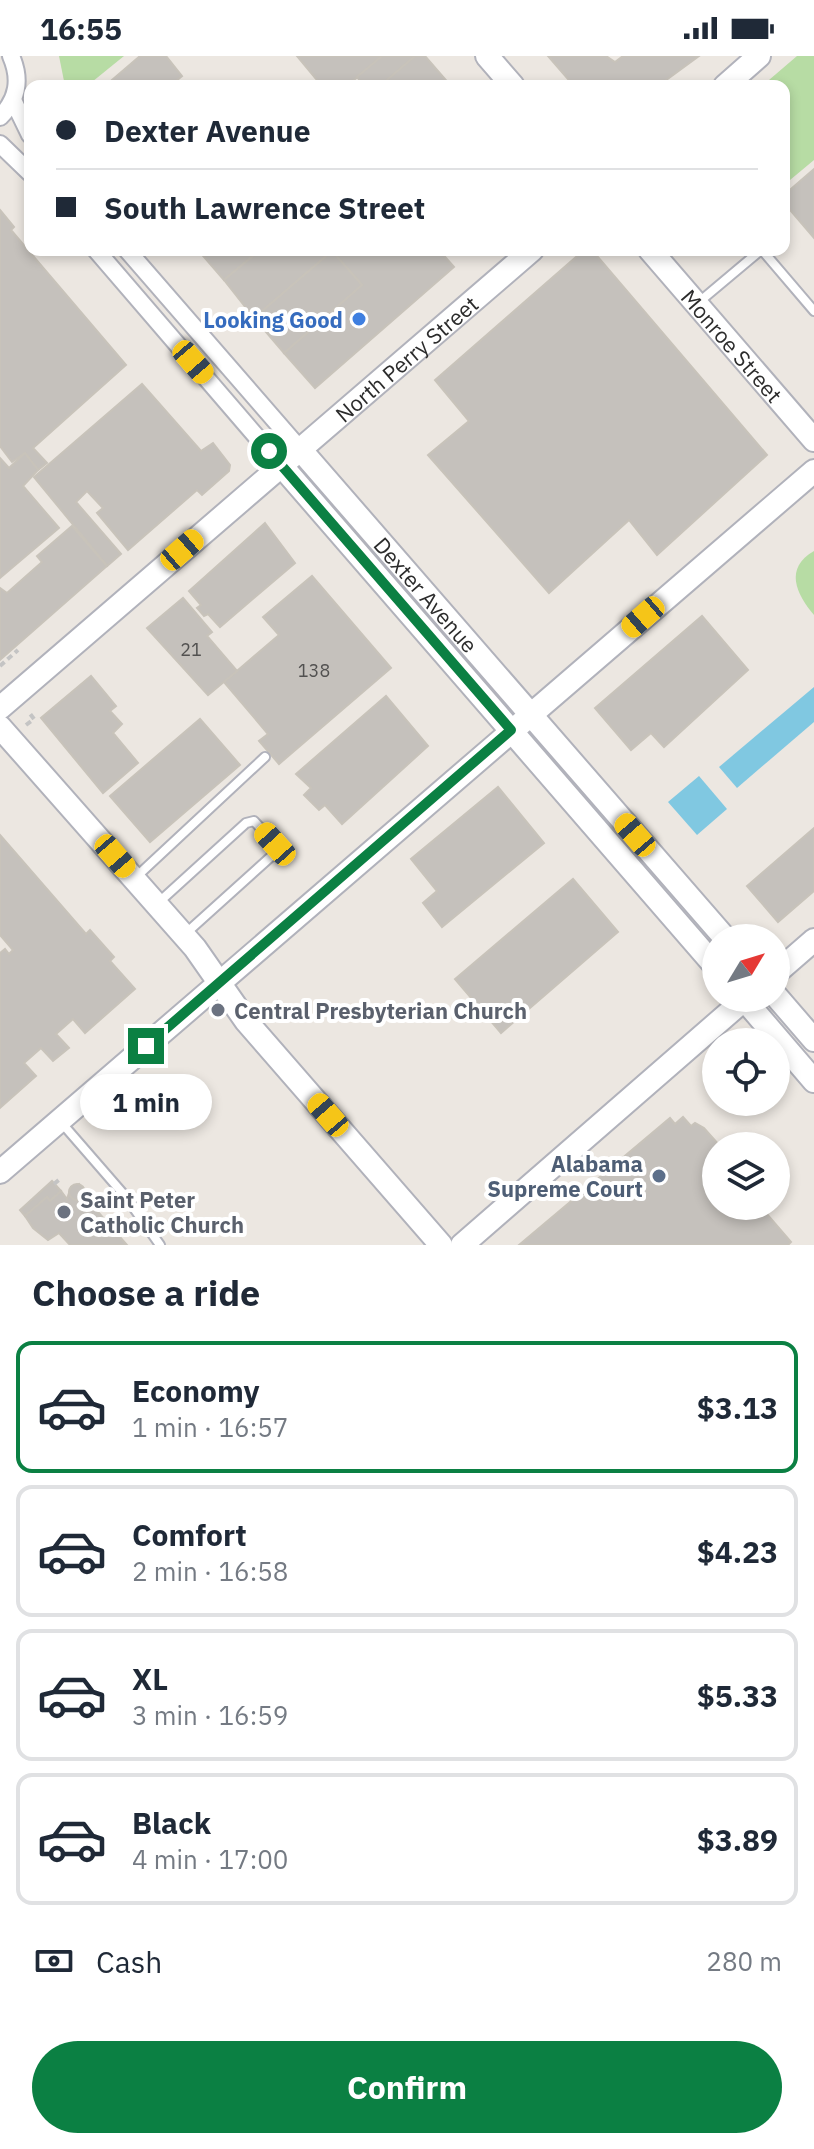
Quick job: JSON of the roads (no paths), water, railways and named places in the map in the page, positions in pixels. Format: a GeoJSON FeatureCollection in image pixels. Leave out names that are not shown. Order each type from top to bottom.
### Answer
{"type":"FeatureCollection","features":[{"type":"Feature","properties":{"kind":"street"},"geometry":{"type":"LineString","coordinates":[[0,117],[13,100],[18,81],[11,56]]}},
{"type":"Feature","properties":{"kind":"street"},"geometry":{"type":"LineString","coordinates":[[487,56],[508,80]]}},
{"type":"Feature","properties":{"kind":"street"},"geometry":{"type":"LineString","coordinates":[[732,80],[759,56]]}},
{"type":"Feature","properties":{"kind":"street"},"geometry":{"type":"LineString","coordinates":[[13,100],[24,123]]}},
{"type":"Feature","properties":{"kind":"street"},"geometry":{"type":"LineString","coordinates":[[0,144],[24,167]]}},
{"type":"Feature","properties":{"kind":"street","name":"Dexter Avenue"},"geometry":{"type":"LineString","coordinates":[[101,256],[702,951]]}},
{"type":"Feature","properties":{"kind":"street","name":"Dexter Avenue"},"geometry":{"type":"LineString","coordinates":[[132,256],[713,924]]}},
{"type":"Feature","properties":{"kind":"street","name":"North Perry Street"},"geometry":{"type":"LineString","coordinates":[[0,708],[525,256]]}},
{"type":"Feature","properties":{"kind":"street","name":"Monroe Street"},"geometry":{"type":"LineString","coordinates":[[655,256],[814,440]]}},
{"type":"Feature","properties":{"kind":"street"},"geometry":{"type":"LineString","coordinates":[[0,1172],[814,471]]}},
{"type":"Feature","properties":{"kind":"street"},"geometry":{"type":"LineString","coordinates":[[9,730],[184,936],[246,1021],[441,1245]]}},
{"type":"Feature","properties":{"kind":"street"},"geometry":{"type":"LineString","coordinates":[[790,961],[814,940]]}},
{"type":"Feature","properties":{"kind":"street"},"geometry":{"type":"LineString","coordinates":[[462,1245],[728,1012]]}},
{"type":"Feature","properties":{"kind":"street"},"geometry":{"type":"LineString","coordinates":[[756,1012],[814,1081]]}},
{"type":"Feature","properties":{"kind":"street"},"geometry":{"type":"LineString","coordinates":[[790,1012],[814,1040]]}},
{"type":"Feature","properties":{"kind":"lane"},"geometry":{"type":"LineString","coordinates":[[695,305],[755,256]]}},
{"type":"Feature","properties":{"kind":"lane"},"geometry":{"type":"LineString","coordinates":[[767,256],[814,311]]}},
{"type":"Feature","properties":{"kind":"lane"},"geometry":{"type":"LineString","coordinates":[[134,879],[265,757]]}},
{"type":"Feature","properties":{"kind":"lane"},"geometry":{"type":"LineString","coordinates":[[157,905],[246,823],[254,821],[275,844],[275,853],[184,936]]}},
{"type":"Feature","properties":{"kind":"lane"},"geometry":{"type":"LineString","coordinates":[[60,1120],[126,1197],[160,1245]]}},
{"type":"Feature","properties":{"kind":"water"},"geometry":{"type":"Polygon","coordinates":[[[814,687],[814,722],[737,788],[719,767],[814,687]]]}},
{"type":"Feature","properties":{"kind":"water"},"geometry":{"type":"Polygon","coordinates":[[[699,776],[727,809],[697,835],[668,802],[699,776]]]}},
{"type":"Feature","properties":{"kind":"place","name":"Looking Good"},"geometry":{"type":"Point","coordinates":[359,319]}},
{"type":"Feature","properties":{"kind":"place","name":"Central Presbyterian Church"},"geometry":{"type":"Point","coordinates":[218,1010]}},
{"type":"Feature","properties":{"kind":"place","name":"Alabama Supreme Court"},"geometry":{"type":"Point","coordinates":[659,1176]}},
{"type":"Feature","properties":{"kind":"place","name":"Saint Peter Catholic Church"},"geometry":{"type":"Point","coordinates":[64,1212]}}]}
